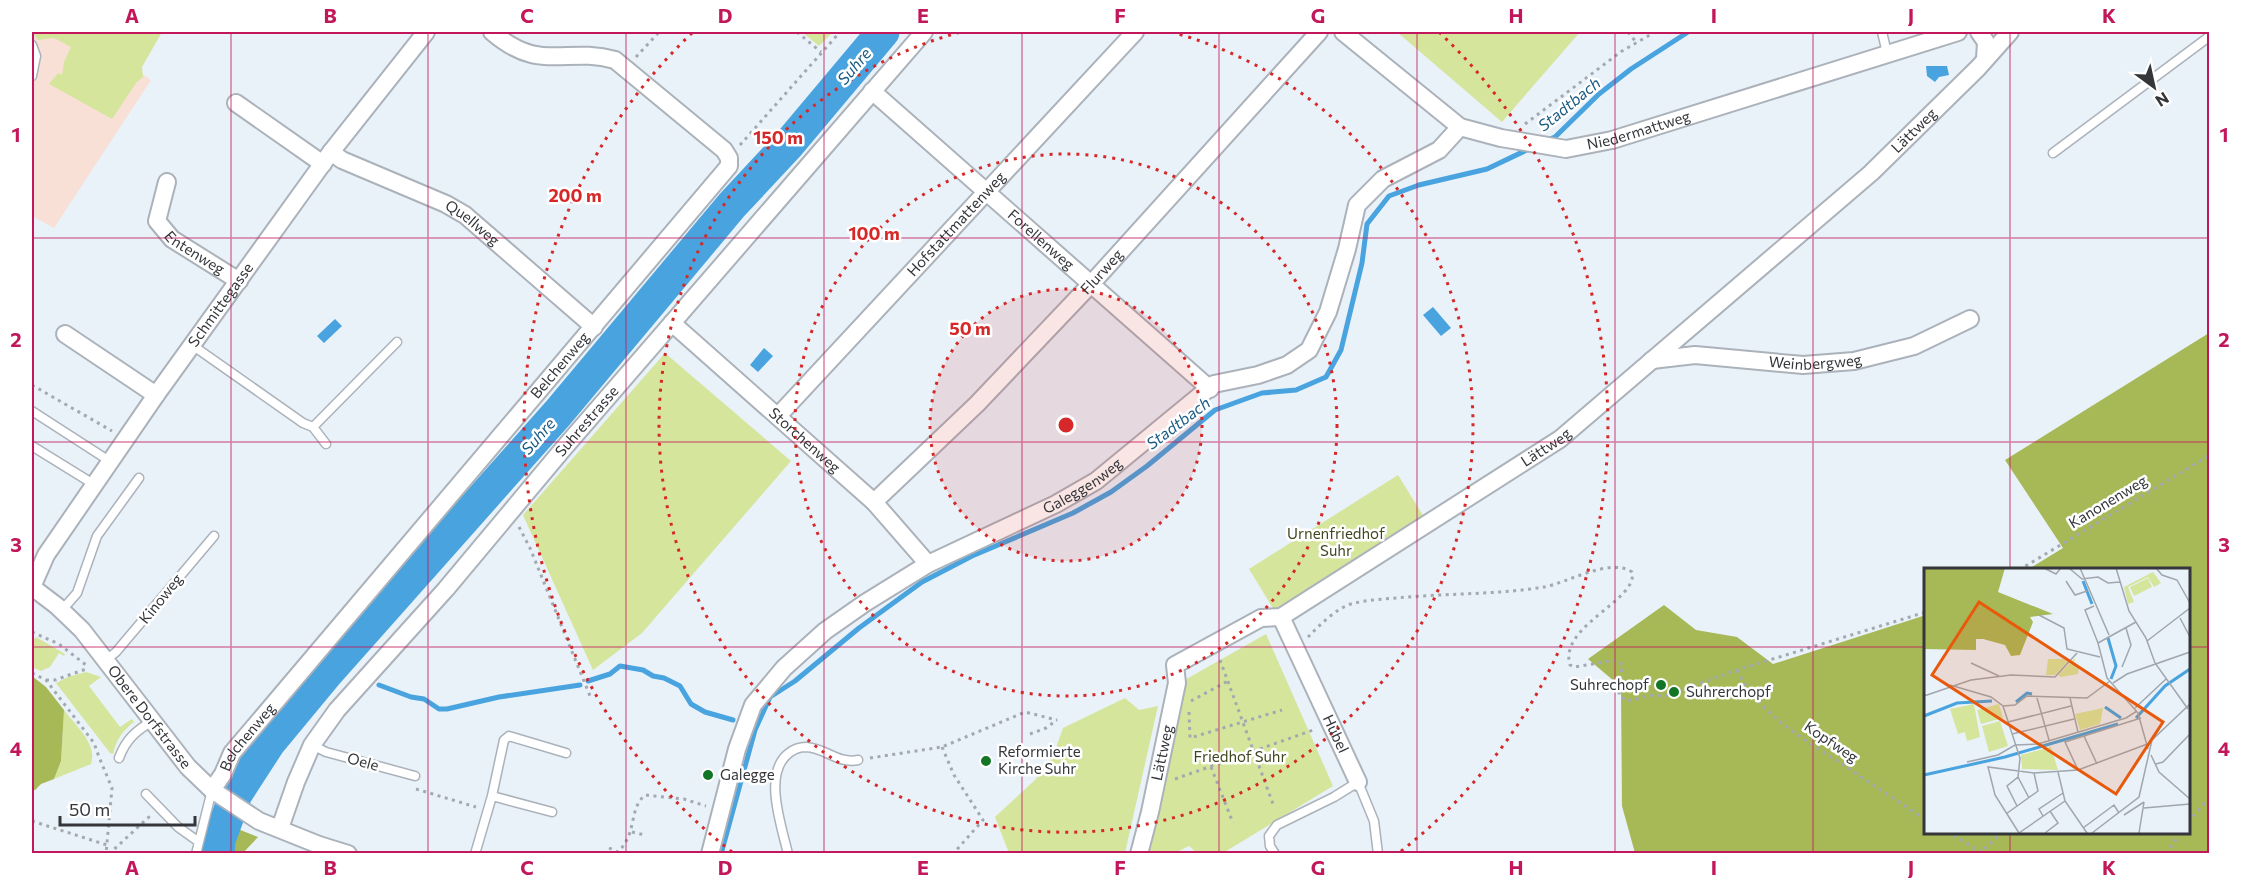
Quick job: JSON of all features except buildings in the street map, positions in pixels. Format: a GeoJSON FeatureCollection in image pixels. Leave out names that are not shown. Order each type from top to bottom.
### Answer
{"type":"FeatureCollection","features":[{"type":"Feature","properties":{"kind":"street","name":"Schmittegasse"},"geometry":{"type":"LineString","coordinates":[[32,587],[46,555],[156,395],[327,158],[426,32]]}},
{"type":"Feature","properties":{"kind":"street"},"geometry":{"type":"LineString","coordinates":[[492,32],[506,44],[525,53],[543,57],[601,56],[615,60],[724,150],[729,158]]}},
{"type":"Feature","properties":{"kind":"street","name":"Suhrestrasse"},"geometry":{"type":"LineString","coordinates":[[280,828],[296,782],[312,746],[337,710],[446,589],[924,32]]}},
{"type":"Feature","properties":{"kind":"street","name":"Hofstattmattenweg"},"geometry":{"type":"LineString","coordinates":[[778,416],[1135,32]]}},
{"type":"Feature","properties":{"kind":"street","name":"Flurweg"},"geometry":{"type":"LineString","coordinates":[[874,502],[977,404],[1092,284],[1319,32]]}},
{"type":"Feature","properties":{"kind":"street","name":"Niedermattweg"},"geometry":{"type":"LineString","coordinates":[[1343,32],[1460,127],[1508,140],[1566,148],[1612,140],[1958,32]]}},
{"type":"Feature","properties":{"kind":"street"},"geometry":{"type":"LineString","coordinates":[[1979,32],[1986,42],[1985,59]]}},
{"type":"Feature","properties":{"kind":"street","name":"Lättweg"},"geometry":{"type":"LineString","coordinates":[[1139,854],[1156,786],[1177,683],[1175,665],[1261,618],[1281,617],[1560,439],[1871,174],[2010,32]]}},
{"type":"Feature","properties":{"kind":"street","name":"Forellenweg"},"geometry":{"type":"LineString","coordinates":[[872,91],[1210,389]]}},
{"type":"Feature","properties":{"kind":"street","name":"Quellweg"},"geometry":{"type":"LineString","coordinates":[[236,103],[327,158],[342,160],[446,204],[465,215],[594,327]]}},
{"type":"Feature","properties":{"kind":"street","name":"Galeggenweg"},"geometry":{"type":"LineString","coordinates":[[710,854],[737,749],[753,705],[784,668],[825,631],[928,564],[1056,504],[1096,481],[1214,384],[1258,375],[1287,365],[1309,350],[1328,312],[1347,249],[1357,205],[1383,179],[1439,150],[1460,127]]}},
{"type":"Feature","properties":{"kind":"street","name":"Belchenweg"},"geometry":{"type":"LineString","coordinates":[[215,792],[232,753],[729,166],[729,158]]}},
{"type":"Feature","properties":{"kind":"street","name":"Entenweg"},"geometry":{"type":"LineString","coordinates":[[167,182],[158,221],[172,239],[239,281]]}},
{"type":"Feature","properties":{"kind":"street","name":"Weinbergweg"},"geometry":{"type":"LineString","coordinates":[[1652,360],[1695,355],[1803,365],[1854,361],[1914,346],[1970,319]]}},
{"type":"Feature","properties":{"kind":"street","name":"Storchenweg"},"geometry":{"type":"LineString","coordinates":[[672,323],[874,502],[928,564]]}},
{"type":"Feature","properties":{"kind":"street"},"geometry":{"type":"LineString","coordinates":[[65,334],[156,395]]}},
{"type":"Feature","properties":{"kind":"street","name":"Obere Dorfstrasse"},"geometry":{"type":"LineString","coordinates":[[32,587],[62,610],[106,660],[188,767],[215,792],[247,814],[280,828],[317,849],[348,854]]}},
{"type":"Feature","properties":{"kind":"street","name":"Hübel"},"geometry":{"type":"LineString","coordinates":[[1281,617],[1358,782]]}},
{"type":"Feature","properties":{"kind":"lane"},"geometry":{"type":"LineString","coordinates":[[1882,32],[1887,53]]}},
{"type":"Feature","properties":{"kind":"lane"},"geometry":{"type":"LineString","coordinates":[[2053,153],[2210,36]]}},
{"type":"Feature","properties":{"kind":"lane"},"geometry":{"type":"LineString","coordinates":[[32,45],[36,56],[32,76]]}},
{"type":"Feature","properties":{"kind":"lane"},"geometry":{"type":"LineString","coordinates":[[313,427],[397,342]]}},
{"type":"Feature","properties":{"kind":"lane"},"geometry":{"type":"LineString","coordinates":[[192,345],[303,423],[313,427],[326,444]]}},
{"type":"Feature","properties":{"kind":"lane"},"geometry":{"type":"LineString","coordinates":[[32,411],[111,462]]}},
{"type":"Feature","properties":{"kind":"lane"},"geometry":{"type":"LineString","coordinates":[[32,446],[95,485]]}},
{"type":"Feature","properties":{"kind":"lane"},"geometry":{"type":"LineString","coordinates":[[62,610],[77,593],[97,536],[139,478]]}},
{"type":"Feature","properties":{"kind":"lane","name":"Kinoweg"},"geometry":{"type":"LineString","coordinates":[[106,660],[116,652],[214,536]]}},
{"type":"Feature","properties":{"kind":"lane"},"geometry":{"type":"LineString","coordinates":[[119,758],[124,744],[134,733],[152,721]]}},
{"type":"Feature","properties":{"kind":"lane"},"geometry":{"type":"LineString","coordinates":[[475,854],[492,796],[504,740],[509,736],[566,753]]}},
{"type":"Feature","properties":{"kind":"lane","name":"Oele"},"geometry":{"type":"LineString","coordinates":[[312,746],[326,752],[415,776]]}},
{"type":"Feature","properties":{"kind":"lane"},"geometry":{"type":"LineString","coordinates":[[788,854],[776,793],[776,776],[786,755],[796,748],[807,747],[847,762],[858,760]]}},
{"type":"Feature","properties":{"kind":"lane"},"geometry":{"type":"LineString","coordinates":[[1275,854],[1270,846],[1269,836],[1277,825],[1334,797],[1358,782]]}},
{"type":"Feature","properties":{"kind":"lane","name":"Hübel"},"geometry":{"type":"LineString","coordinates":[[1358,782],[1374,821],[1378,854]]}},
{"type":"Feature","properties":{"kind":"lane"},"geometry":{"type":"LineString","coordinates":[[196,854],[215,792]]}},
{"type":"Feature","properties":{"kind":"lane"},"geometry":{"type":"LineString","coordinates":[[146,794],[178,827],[199,842]]}},
{"type":"Feature","properties":{"kind":"lane"},"geometry":{"type":"LineString","coordinates":[[492,796],[552,812]]}},
{"type":"Feature","properties":{"kind":"path"},"geometry":{"type":"LineString","coordinates":[[627,68],[659,32]]}},
{"type":"Feature","properties":{"kind":"path"},"geometry":{"type":"LineString","coordinates":[[797,32],[822,52]]}},
{"type":"Feature","properties":{"kind":"path"},"geometry":{"type":"LineString","coordinates":[[729,158],[840,32]]}},
{"type":"Feature","properties":{"kind":"path"},"geometry":{"type":"LineString","coordinates":[[1628,32],[1636,42]]}},
{"type":"Feature","properties":{"kind":"path"},"geometry":{"type":"LineString","coordinates":[[1508,140],[1578,83],[1636,42],[1655,32]]}},
{"type":"Feature","properties":{"kind":"path"},"geometry":{"type":"LineString","coordinates":[[32,385],[126,441]]}},
{"type":"Feature","properties":{"kind":"path","name":"Kanonenweg"},"geometry":{"type":"LineString","coordinates":[[2022,568],[2210,455]]}},
{"type":"Feature","properties":{"kind":"path"},"geometry":{"type":"LineString","coordinates":[[511,513],[530,548],[590,696]]}},
{"type":"Feature","properties":{"kind":"path"},"geometry":{"type":"LineString","coordinates":[[1295,648],[1323,621],[1349,604],[1406,597],[1544,587],[1614,567],[1632,572],[1633,580],[1629,588],[1580,632],[1568,653],[1569,661],[1574,667],[1617,660],[1622,665],[1619,695],[1627,701],[1665,696],[1737,670],[1924,613]]}},
{"type":"Feature","properties":{"kind":"path"},"geometry":{"type":"LineString","coordinates":[[32,632],[59,644],[89,668]]}},
{"type":"Feature","properties":{"kind":"path"},"geometry":{"type":"LineString","coordinates":[[1215,644],[1273,804]]}},
{"type":"Feature","properties":{"kind":"path"},"geometry":{"type":"LineString","coordinates":[[46,680],[55,680],[106,660]]}},
{"type":"Feature","properties":{"kind":"path","name":"Kopfweg"},"geometry":{"type":"LineString","coordinates":[[1737,670],[1744,686],[1792,731],[1924,819]]}},
{"type":"Feature","properties":{"kind":"path"},"geometry":{"type":"LineString","coordinates":[[32,673],[46,680],[94,743],[112,788],[107,854]]}},
{"type":"Feature","properties":{"kind":"path"},"geometry":{"type":"LineString","coordinates":[[1189,702],[1228,681]]}},
{"type":"Feature","properties":{"kind":"path"},"geometry":{"type":"LineString","coordinates":[[1189,711],[1190,738],[1282,710]]}},
{"type":"Feature","properties":{"kind":"path"},"geometry":{"type":"LineString","coordinates":[[877,757],[942,747],[1024,711],[1057,720],[1046,728],[1030,734]]}},
{"type":"Feature","properties":{"kind":"path"},"geometry":{"type":"LineString","coordinates":[[1156,786],[1332,724]]}},
{"type":"Feature","properties":{"kind":"path"},"geometry":{"type":"LineString","coordinates":[[942,747],[954,775],[983,820],[953,854]]}},
{"type":"Feature","properties":{"kind":"path"},"geometry":{"type":"LineString","coordinates":[[1210,766],[1233,824]]}},
{"type":"Feature","properties":{"kind":"path"},"geometry":{"type":"LineString","coordinates":[[415,776],[412,788],[488,811]]}},
{"type":"Feature","properties":{"kind":"path"},"geometry":{"type":"LineString","coordinates":[[609,848],[618,852],[626,845],[636,809],[645,795],[684,799],[722,812]]}},
{"type":"Feature","properties":{"kind":"path"},"geometry":{"type":"LineString","coordinates":[[2190,820],[2210,797]]}},
{"type":"Feature","properties":{"kind":"path"},"geometry":{"type":"LineString","coordinates":[[32,821],[106,845]]}},
{"type":"Feature","properties":{"kind":"path"},"geometry":{"type":"LineString","coordinates":[[107,854],[140,826]]}},
{"type":"Feature","properties":{"kind":"path"},"geometry":{"type":"LineString","coordinates":[[631,831],[645,835]]}},
{"type":"Feature","properties":{"kind":"path"},"geometry":{"type":"LineString","coordinates":[[1950,834],[1982,853],[2000,834]]}},
{"type":"Feature","properties":{"kind":"path"},"geometry":{"type":"LineString","coordinates":[[2166,854],[2180,834]]}},
{"type":"Feature","properties":{"kind":"shaded area"},"geometry":{"type":"Polygon","coordinates":[[[32,32],[161,32],[138,71],[151,80],[54,228],[32,216],[32,32]]]}},
{"type":"Feature","properties":{"kind":"green space"},"geometry":{"type":"Polygon","coordinates":[[[32,32],[162,32],[142,67],[143,77],[136,83],[112,119],[49,84],[58,73],[62,75],[64,62],[71,47],[54,38],[38,40],[32,32]]]}},
{"type":"Feature","properties":{"kind":"green space"},"geometry":{"type":"Polygon","coordinates":[[[802,32],[833,32],[819,46],[802,32]]]}},
{"type":"Feature","properties":{"kind":"green space"},"geometry":{"type":"Polygon","coordinates":[[[1397,32],[1580,32],[1502,122],[1397,32]]]}},
{"type":"Feature","properties":{"kind":"green space"},"geometry":{"type":"Polygon","coordinates":[[[2209,333],[2209,853],[1635,853],[1622,806],[1621,687],[1588,659],[1664,605],[1696,630],[1737,637],[1773,664],[1924,616],[1924,834],[2190,834],[2190,568],[2030,568],[2063,548],[2005,460],[2209,333]]]}},
{"type":"Feature","properties":{"kind":"green space"},"geometry":{"type":"Polygon","coordinates":[[[665,353],[791,461],[642,633],[593,670],[523,515],[665,353]]]}},
{"type":"Feature","properties":{"kind":"green space","name":"Urnenfriedhof Suhr"},"geometry":{"type":"Polygon","coordinates":[[[1398,475],[1424,517],[1274,610],[1249,569],[1398,475]]]}},
{"type":"Feature","properties":{"kind":"green space","name":"Friedhof Suhr"},"geometry":{"type":"Polygon","coordinates":[[[1266,634],[1333,786],[1223,853],[1197,853],[1189,846],[1175,853],[1147,854],[1183,681],[1266,634]]]}},
{"type":"Feature","properties":{"kind":"green space"},"geometry":{"type":"Polygon","coordinates":[[[36,637],[65,654],[64,656],[59,653],[50,667],[41,671],[32,667],[32,641],[36,637]]]}},
{"type":"Feature","properties":{"kind":"green space"},"geometry":{"type":"Polygon","coordinates":[[[86,672],[101,677],[89,686],[120,727],[132,719],[134,722],[120,736],[113,754],[56,683],[86,672]]]}},
{"type":"Feature","properties":{"kind":"green space"},"geometry":{"type":"Polygon","coordinates":[[[32,676],[46,687],[64,710],[61,761],[54,779],[41,784],[35,790],[32,790],[32,676]]]}},
{"type":"Feature","properties":{"kind":"green space","name":"Friedhof Suhr"},"geometry":{"type":"Polygon","coordinates":[[[1125,698],[1139,710],[1158,706],[1125,853],[1009,853],[995,817],[1036,779],[1053,756],[1063,728],[1125,698]]]}},
{"type":"Feature","properties":{"kind":"green space"},"geometry":{"type":"Polygon","coordinates":[[[64,710],[88,742],[91,749],[91,764],[54,779],[61,761],[64,710]]]}},
{"type":"Feature","properties":{"kind":"green space"},"geometry":{"type":"Polygon","coordinates":[[[215,812],[238,829],[258,837],[243,853],[204,853],[206,837],[215,812]]]}},
{"type":"Feature","properties":{"kind":"water"},"geometry":{"type":"Polygon","coordinates":[[[1926,66],[1947,66],[1949,75],[1939,77],[1935,82],[1927,76],[1926,66]]]}},
{"type":"Feature","properties":{"kind":"water"},"geometry":{"type":"Polygon","coordinates":[[[1433,307],[1451,328],[1441,336],[1423,315],[1433,307]]]}},
{"type":"Feature","properties":{"kind":"water"},"geometry":{"type":"Polygon","coordinates":[[[335,319],[342,326],[324,343],[317,336],[335,319]]]}},
{"type":"Feature","properties":{"kind":"water"},"geometry":{"type":"Polygon","coordinates":[[[764,348],[773,356],[758,372],[750,365],[764,348]]]}},
{"type":"Feature","properties":{"kind":"waterway","name":"Suhre"},"geometry":{"type":"LineString","coordinates":[[218,854],[219,840],[236,794],[269,743],[327,673],[558,413],[732,205],[789,144],[883,32]]}},
{"type":"Feature","properties":{"kind":"waterway","name":"Stadtbach"},"geometry":{"type":"LineString","coordinates":[[1547,140],[1555,137],[1599,94],[1631,69],[1688,32]]}},
{"type":"Feature","properties":{"kind":"waterway","name":"Stadtbach"},"geometry":{"type":"LineString","coordinates":[[721,854],[755,730],[770,697],[795,681],[859,628],[922,582],[972,556],[1073,513],[1111,492],[1147,466],[1215,410],[1262,393],[1296,390],[1326,377],[1341,350],[1362,263],[1367,224],[1389,196],[1419,185],[1487,169],[1531,148]]}},
{"type":"Feature","properties":{"kind":"waterway"},"geometry":{"type":"LineString","coordinates":[[588,681],[610,674],[620,666],[643,670],[680,686],[691,704],[705,712],[733,720]]}},
{"type":"Feature","properties":{"kind":"waterway"},"geometry":{"type":"LineString","coordinates":[[379,685],[411,697],[424,699],[439,709],[580,685]]}},
{"type":"Feature","properties":{"kind":"place","name":"Suhrechopf"},"geometry":{"type":"Point","coordinates":[1661,685]}},
{"type":"Feature","properties":{"kind":"place","name":"Suhrerchopf"},"geometry":{"type":"Point","coordinates":[1674,692]}},
{"type":"Feature","properties":{"kind":"place","name":"Reformierte Kirche Suhr"},"geometry":{"type":"Point","coordinates":[986,761]}},
{"type":"Feature","properties":{"kind":"place","name":"Galegge"},"geometry":{"type":"Point","coordinates":[708,775]}}]}
